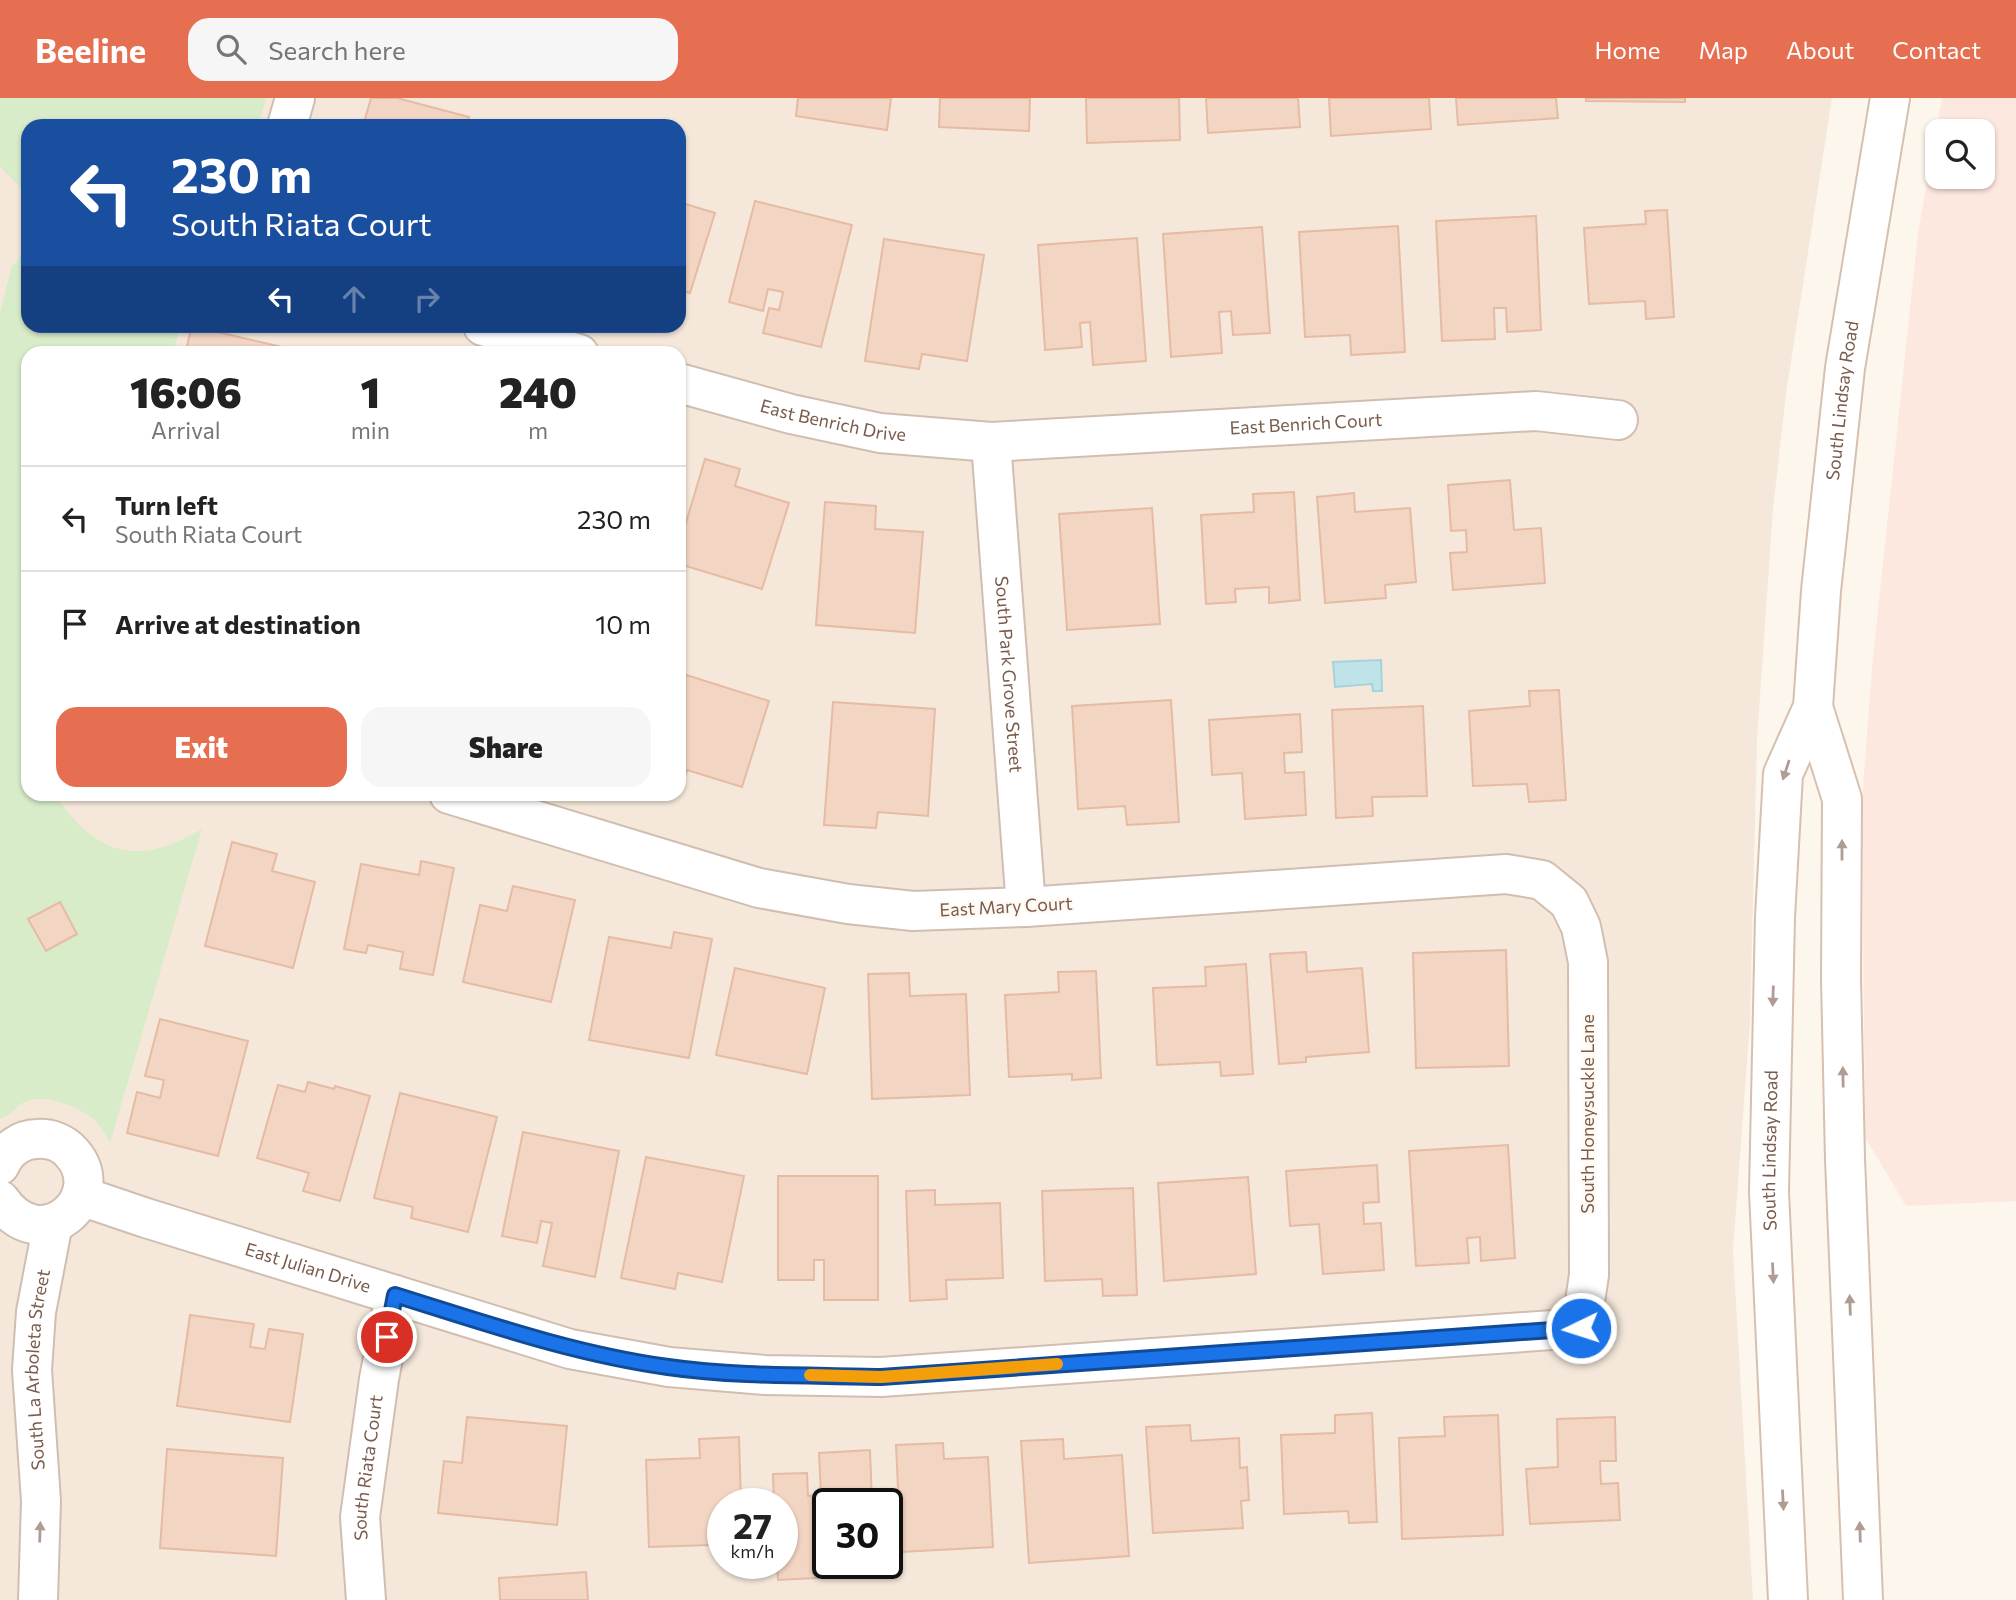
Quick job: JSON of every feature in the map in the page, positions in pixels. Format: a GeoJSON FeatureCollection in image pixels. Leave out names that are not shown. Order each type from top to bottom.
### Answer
{"type":"FeatureCollection","features":[{"type":"Feature","properties":{"kind":"street"},"geometry":{"type":"LineString","coordinates":[[289,119],[295,98]]}},
{"type":"Feature","properties":{"kind":"street","name":"South Lindsay Road"},"geometry":{"type":"LineString","coordinates":[[1788,1600],[1769,1192],[1774,956],[1783,774],[1813,707],[1821,591],[1845,368],[1890,98]]}},
{"type":"Feature","properties":{"kind":"street"},"geometry":{"type":"LineString","coordinates":[[507,333],[552,346]]}},
{"type":"Feature","properties":{"kind":"street","name":"East Benrich Drive"},"geometry":{"type":"LineString","coordinates":[[686,385],[791,414],[880,433],[992,442]]}},
{"type":"Feature","properties":{"kind":"street","name":"East Benrich Court"},"geometry":{"type":"LineString","coordinates":[[992,442],[1536,411],[1618,420]]}},
{"type":"Feature","properties":{"kind":"street","name":"South Park Grove Street"},"geometry":{"type":"LineString","coordinates":[[992,442],[1026,907]]}},
{"type":"Feature","properties":{"kind":"street","name":"South Lindsay Road"},"geometry":{"type":"LineString","coordinates":[[1813,707],[1842,799],[1844,1159],[1863,1600]]}},
{"type":"Feature","properties":{"kind":"street","name":"East Mary Court"},"geometry":{"type":"LineString","coordinates":[[472,801],[759,888],[848,904],[913,911],[1026,907],[1506,874],[1542,880],[1569,902]]}},
{"type":"Feature","properties":{"kind":"street","name":"South Honeysuckle Lane"},"geometry":{"type":"LineString","coordinates":[[1569,902],[1581,927],[1588,962],[1589,1276],[1581,1328]]}},
{"type":"Feature","properties":{"kind":"street"},"geometry":{"type":"LineString","coordinates":[[0,1165],[10,1150],[21,1143],[46,1139],[69,1149],[82,1170],[83,1183],[75,1208],[53,1223],[29,1224],[3,1217]]}},
{"type":"Feature","properties":{"kind":"street","name":"East Julian Drive"},"geometry":{"type":"LineString","coordinates":[[81,1196],[570,1349],[669,1367],[765,1375],[881,1377],[1581,1328]]}},
{"type":"Feature","properties":{"kind":"street","name":"South La Arboleta Street"},"geometry":{"type":"LineString","coordinates":[[38,1600],[41,1501],[32,1370],[36,1312],[53,1223]]}},
{"type":"Feature","properties":{"kind":"street","name":"South Riata Court"},"geometry":{"type":"LineString","coordinates":[[366,1600],[360,1517],[379,1379],[395,1295]]}},
{"type":"Feature","properties":{"kind":"shaded area"},"geometry":{"type":"Polygon","coordinates":[[[0,98],[1832,98],[1786,394],[1773,509],[1757,740],[1750,1023],[1733,1250],[1753,1600],[0,1600],[0,98]]]}},
{"type":"Feature","properties":{"kind":"shaded area"},"geometry":{"type":"Polygon","coordinates":[[[1942,98],[2016,98],[2016,1201],[1906,1206],[1865,1137],[1862,800],[1872,667],[1918,233],[1926,189],[1995,189],[1995,119],[1938,119],[1942,98]]]}},
{"type":"Feature","properties":{"kind":"green space"},"geometry":{"type":"Polygon","coordinates":[[[0,98],[266,98],[260,119],[21,119],[21,188],[0,167],[0,98]]]}},
{"type":"Feature","properties":{"kind":"green space"},"geometry":{"type":"Polygon","coordinates":[[[21,255],[21,333],[179,333],[175,346],[21,346],[21,801],[60,801],[83,828],[97,839],[112,847],[127,850],[156,849],[202,829],[110,1143],[99,1125],[88,1115],[71,1106],[43,1099],[27,1101],[0,1119],[0,313],[11,268],[21,255]]]}},
{"type":"Feature","properties":{"kind":"water"},"geometry":{"type":"Polygon","coordinates":[[[1381,660],[1382,691],[1373,691],[1372,684],[1335,687],[1333,662],[1381,660]]]}},
{"type":"Feature","properties":{"kind":"building"},"geometry":{"type":"Polygon","coordinates":[[[371,98],[397,98],[469,117],[469,119],[365,119],[371,98]]]}},
{"type":"Feature","properties":{"kind":"building"},"geometry":{"type":"Polygon","coordinates":[[[798,98],[891,98],[887,130],[796,116],[798,98]]]}},
{"type":"Feature","properties":{"kind":"building"},"geometry":{"type":"Polygon","coordinates":[[[940,98],[1030,98],[1029,131],[939,127],[940,98]]]}},
{"type":"Feature","properties":{"kind":"building"},"geometry":{"type":"Polygon","coordinates":[[[1086,98],[1179,98],[1180,140],[1087,143],[1086,98]]]}},
{"type":"Feature","properties":{"kind":"building"},"geometry":{"type":"Polygon","coordinates":[[[1206,98],[1298,98],[1300,127],[1208,133],[1206,98]]]}},
{"type":"Feature","properties":{"kind":"building"},"geometry":{"type":"Polygon","coordinates":[[[1329,98],[1429,98],[1431,129],[1331,136],[1329,98]]]}},
{"type":"Feature","properties":{"kind":"building"},"geometry":{"type":"Polygon","coordinates":[[[1456,98],[1556,98],[1558,118],[1458,125],[1456,98]]]}},
{"type":"Feature","properties":{"kind":"building"},"geometry":{"type":"Polygon","coordinates":[[[1586,98],[1685,98],[1685,102],[1586,101],[1586,98]]]}},
{"type":"Feature","properties":{"kind":"building"},"geometry":{"type":"Polygon","coordinates":[[[755,201],[852,225],[821,347],[763,333],[769,308],[779,310],[783,292],[768,289],[763,311],[729,302],[755,201]]]}},
{"type":"Feature","properties":{"kind":"building"},"geometry":{"type":"Polygon","coordinates":[[[686,204],[715,213],[690,293],[686,292],[686,204]]]}},
{"type":"Feature","properties":{"kind":"building"},"geometry":{"type":"Polygon","coordinates":[[[1667,210],[1674,317],[1646,319],[1645,301],[1589,304],[1584,228],[1646,224],[1645,211],[1667,210]]]}},
{"type":"Feature","properties":{"kind":"building"},"geometry":{"type":"Polygon","coordinates":[[[1536,216],[1541,330],[1507,332],[1506,308],[1494,308],[1495,339],[1442,341],[1436,221],[1536,216]]]}},
{"type":"Feature","properties":{"kind":"building"},"geometry":{"type":"Polygon","coordinates":[[[1398,226],[1405,352],[1351,355],[1350,335],[1305,337],[1299,232],[1398,226]]]}},
{"type":"Feature","properties":{"kind":"building"},"geometry":{"type":"Polygon","coordinates":[[[1262,227],[1270,333],[1233,335],[1231,311],[1219,312],[1222,353],[1171,357],[1163,234],[1262,227]]]}},
{"type":"Feature","properties":{"kind":"building"},"geometry":{"type":"Polygon","coordinates":[[[1137,238],[1146,361],[1093,365],[1090,322],[1080,323],[1082,347],[1045,350],[1038,245],[1137,238]]]}},
{"type":"Feature","properties":{"kind":"building"},"geometry":{"type":"Polygon","coordinates":[[[884,239],[984,255],[967,361],[922,354],[919,369],[865,361],[884,239]]]}},
{"type":"Feature","properties":{"kind":"building"},"geometry":{"type":"Polygon","coordinates":[[[190,333],[222,333],[278,346],[187,346],[190,333]]]}},
{"type":"Feature","properties":{"kind":"building"},"geometry":{"type":"Polygon","coordinates":[[[705,459],[740,469],[735,486],[789,503],[762,589],[686,566],[686,523],[705,459]]]}},
{"type":"Feature","properties":{"kind":"building"},"geometry":{"type":"Polygon","coordinates":[[[1510,480],[1514,530],[1541,528],[1545,583],[1453,590],[1450,553],[1467,552],[1466,530],[1451,531],[1448,485],[1510,480]]]}},
{"type":"Feature","properties":{"kind":"building"},"geometry":{"type":"Polygon","coordinates":[[[1294,492],[1300,600],[1269,603],[1269,587],[1235,589],[1236,602],[1206,604],[1201,515],[1254,512],[1253,494],[1294,492]]]}},
{"type":"Feature","properties":{"kind":"building"},"geometry":{"type":"Polygon","coordinates":[[[1354,493],[1355,512],[1410,508],[1416,582],[1385,585],[1386,598],[1325,603],[1317,497],[1354,493]]]}},
{"type":"Feature","properties":{"kind":"building"},"geometry":{"type":"Polygon","coordinates":[[[825,502],[876,506],[875,529],[923,532],[915,633],[816,625],[825,502]]]}},
{"type":"Feature","properties":{"kind":"building"},"geometry":{"type":"Polygon","coordinates":[[[1152,508],[1160,624],[1067,630],[1059,514],[1152,508]]]}},
{"type":"Feature","properties":{"kind":"building"},"geometry":{"type":"Polygon","coordinates":[[[686,675],[769,701],[742,787],[687,770],[686,773],[686,675]]]}},
{"type":"Feature","properties":{"kind":"building"},"geometry":{"type":"Polygon","coordinates":[[[1559,690],[1566,800],[1529,802],[1527,784],[1473,786],[1469,711],[1530,706],[1529,691],[1559,690]]]}},
{"type":"Feature","properties":{"kind":"building"},"geometry":{"type":"Polygon","coordinates":[[[1171,700],[1179,822],[1127,825],[1125,806],[1078,809],[1072,706],[1171,700]]]}},
{"type":"Feature","properties":{"kind":"building"},"geometry":{"type":"Polygon","coordinates":[[[833,702],[935,709],[928,816],[878,812],[876,828],[824,825],[833,702]]]}},
{"type":"Feature","properties":{"kind":"building"},"geometry":{"type":"Polygon","coordinates":[[[1423,706],[1427,796],[1372,797],[1373,816],[1336,818],[1332,710],[1423,706]]]}},
{"type":"Feature","properties":{"kind":"building"},"geometry":{"type":"Polygon","coordinates":[[[1300,714],[1302,752],[1284,753],[1285,773],[1304,772],[1306,815],[1245,819],[1242,773],[1212,775],[1209,720],[1300,714]]]}},
{"type":"Feature","properties":{"kind":"building"},"geometry":{"type":"Polygon","coordinates":[[[232,842],[277,854],[272,871],[315,882],[293,968],[205,946],[232,842]]]}},
{"type":"Feature","properties":{"kind":"building"},"geometry":{"type":"Polygon","coordinates":[[[421,861],[454,868],[433,975],[400,969],[403,952],[368,945],[366,953],[344,949],[361,864],[419,875],[421,861]]]}},
{"type":"Feature","properties":{"kind":"building"},"geometry":{"type":"Polygon","coordinates":[[[513,886],[575,900],[551,1002],[463,982],[480,905],[507,911],[513,886]]]}},
{"type":"Feature","properties":{"kind":"building"},"geometry":{"type":"Polygon","coordinates":[[[60,902],[77,934],[46,951],[28,919],[60,902]]]}},
{"type":"Feature","properties":{"kind":"building"},"geometry":{"type":"Polygon","coordinates":[[[674,932],[712,939],[689,1058],[589,1040],[609,937],[671,948],[674,932]]]}},
{"type":"Feature","properties":{"kind":"building"},"geometry":{"type":"Polygon","coordinates":[[[1506,950],[1509,1066],[1416,1068],[1413,953],[1506,950]]]}},
{"type":"Feature","properties":{"kind":"building"},"geometry":{"type":"Polygon","coordinates":[[[1306,952],[1307,972],[1362,968],[1369,1052],[1306,1057],[1306,1062],[1279,1064],[1270,954],[1306,952]]]}},
{"type":"Feature","properties":{"kind":"building"},"geometry":{"type":"Polygon","coordinates":[[[1246,964],[1253,1074],[1221,1076],[1220,1062],[1157,1065],[1153,988],[1206,986],[1205,967],[1246,964]]]}},
{"type":"Feature","properties":{"kind":"building"},"geometry":{"type":"Polygon","coordinates":[[[735,968],[825,988],[807,1074],[716,1055],[735,968]]]}},
{"type":"Feature","properties":{"kind":"building"},"geometry":{"type":"Polygon","coordinates":[[[1096,971],[1101,1078],[1072,1080],[1072,1074],[1009,1077],[1005,995],[1059,992],[1058,972],[1096,971]]]}},
{"type":"Feature","properties":{"kind":"building"},"geometry":{"type":"Polygon","coordinates":[[[909,973],[910,996],[966,994],[970,1095],[872,1099],[868,974],[909,973]]]}},
{"type":"Feature","properties":{"kind":"building"},"geometry":{"type":"Polygon","coordinates":[[[160,1019],[248,1041],[218,1156],[127,1133],[137,1092],[160,1098],[164,1080],[145,1076],[160,1019]]]}},
{"type":"Feature","properties":{"kind":"building"},"geometry":{"type":"Polygon","coordinates":[[[308,1082],[370,1096],[340,1201],[303,1191],[309,1173],[257,1158],[278,1085],[305,1092],[308,1082]]]}},
{"type":"Feature","properties":{"kind":"building"},"geometry":{"type":"Polygon","coordinates":[[[400,1093],[497,1117],[468,1232],[411,1218],[413,1207],[374,1198],[400,1093]]]}},
{"type":"Feature","properties":{"kind":"building"},"geometry":{"type":"Polygon","coordinates":[[[523,1132],[619,1151],[595,1277],[543,1266],[552,1223],[541,1221],[537,1243],[502,1236],[523,1132]]]}},
{"type":"Feature","properties":{"kind":"building"},"geometry":{"type":"Polygon","coordinates":[[[1508,1145],[1515,1258],[1481,1261],[1480,1237],[1467,1238],[1469,1263],[1416,1266],[1409,1151],[1508,1145]]]}},
{"type":"Feature","properties":{"kind":"building"},"geometry":{"type":"Polygon","coordinates":[[[646,1157],[744,1176],[722,1282],[678,1273],[675,1289],[621,1278],[646,1157]]]}},
{"type":"Feature","properties":{"kind":"building"},"geometry":{"type":"Polygon","coordinates":[[[1377,1165],[1379,1202],[1363,1203],[1364,1224],[1381,1223],[1384,1270],[1323,1274],[1319,1224],[1290,1226],[1286,1171],[1377,1165]]]}},
{"type":"Feature","properties":{"kind":"building"},"geometry":{"type":"Polygon","coordinates":[[[778,1176],[878,1176],[878,1300],[824,1300],[824,1260],[814,1260],[814,1280],[778,1280],[778,1176]]]}},
{"type":"Feature","properties":{"kind":"building"},"geometry":{"type":"Polygon","coordinates":[[[1248,1177],[1256,1274],[1164,1281],[1158,1183],[1248,1177]]]}},
{"type":"Feature","properties":{"kind":"building"},"geometry":{"type":"Polygon","coordinates":[[[1133,1188],[1137,1295],[1103,1296],[1102,1279],[1045,1281],[1042,1191],[1133,1188]]]}},
{"type":"Feature","properties":{"kind":"building"},"geometry":{"type":"Polygon","coordinates":[[[935,1190],[935,1205],[1000,1203],[1003,1278],[946,1280],[947,1299],[910,1301],[906,1191],[935,1190]]]}},
{"type":"Feature","properties":{"kind":"building"},"geometry":{"type":"Polygon","coordinates":[[[190,1315],[254,1324],[250,1347],[265,1349],[269,1329],[303,1334],[290,1422],[177,1406],[190,1315]]]}},
{"type":"Feature","properties":{"kind":"building"},"geometry":{"type":"Polygon","coordinates":[[[1372,1413],[1377,1522],[1349,1523],[1348,1511],[1284,1514],[1281,1435],[1335,1433],[1335,1415],[1372,1413]]]}},
{"type":"Feature","properties":{"kind":"building"},"geometry":{"type":"Polygon","coordinates":[[[1498,1415],[1503,1535],[1402,1539],[1399,1438],[1445,1436],[1444,1417],[1498,1415]]]}},
{"type":"Feature","properties":{"kind":"building"},"geometry":{"type":"Polygon","coordinates":[[[467,1417],[567,1426],[557,1525],[438,1513],[444,1461],[462,1463],[467,1417]]]}},
{"type":"Feature","properties":{"kind":"building"},"geometry":{"type":"Polygon","coordinates":[[[1615,1417],[1616,1461],[1600,1461],[1601,1484],[1618,1483],[1620,1520],[1530,1524],[1526,1469],[1558,1467],[1557,1419],[1615,1417]]]}},
{"type":"Feature","properties":{"kind":"building"},"geometry":{"type":"Polygon","coordinates":[[[1190,1425],[1191,1441],[1239,1438],[1240,1468],[1247,1467],[1249,1500],[1241,1501],[1243,1528],[1153,1533],[1146,1427],[1190,1425]]]}},
{"type":"Feature","properties":{"kind":"building"},"geometry":{"type":"Polygon","coordinates":[[[739,1437],[741,1488],[707,1488],[707,1545],[649,1547],[646,1460],[700,1458],[699,1439],[739,1437]]]}},
{"type":"Feature","properties":{"kind":"building"},"geometry":{"type":"Polygon","coordinates":[[[1063,1439],[1064,1459],[1122,1455],[1129,1556],[1029,1563],[1021,1441],[1063,1439]]]}},
{"type":"Feature","properties":{"kind":"building"},"geometry":{"type":"Polygon","coordinates":[[[943,1443],[944,1459],[988,1457],[993,1547],[903,1552],[903,1488],[898,1488],[896,1445],[943,1443]]]}},
{"type":"Feature","properties":{"kind":"building"},"geometry":{"type":"Polygon","coordinates":[[[167,1449],[283,1458],[276,1556],[160,1548],[167,1449]]]}},
{"type":"Feature","properties":{"kind":"building"},"geometry":{"type":"Polygon","coordinates":[[[870,1450],[871,1488],[821,1488],[819,1453],[870,1450]]]}},
{"type":"Feature","properties":{"kind":"building"},"geometry":{"type":"Polygon","coordinates":[[[807,1473],[808,1496],[812,1496],[812,1578],[798,1579],[798,1488],[773,1488],[773,1474],[807,1473]]]}},
{"type":"Feature","properties":{"kind":"building"},"geometry":{"type":"Polygon","coordinates":[[[586,1572],[588,1600],[500,1600],[499,1578],[586,1572]]]}},
{"type":"Feature","properties":{"kind":"slow traffic"},"geometry":{"type":"LineString","coordinates":[[810,1375],[881,1377],[1057,1364]]}},
{"type":"Feature","properties":{"kind":"route"},"geometry":{"type":"LineString","coordinates":[[387,1337],[395,1295],[570,1349],[669,1367],[765,1375],[881,1377],[1581,1328]]}}]}
